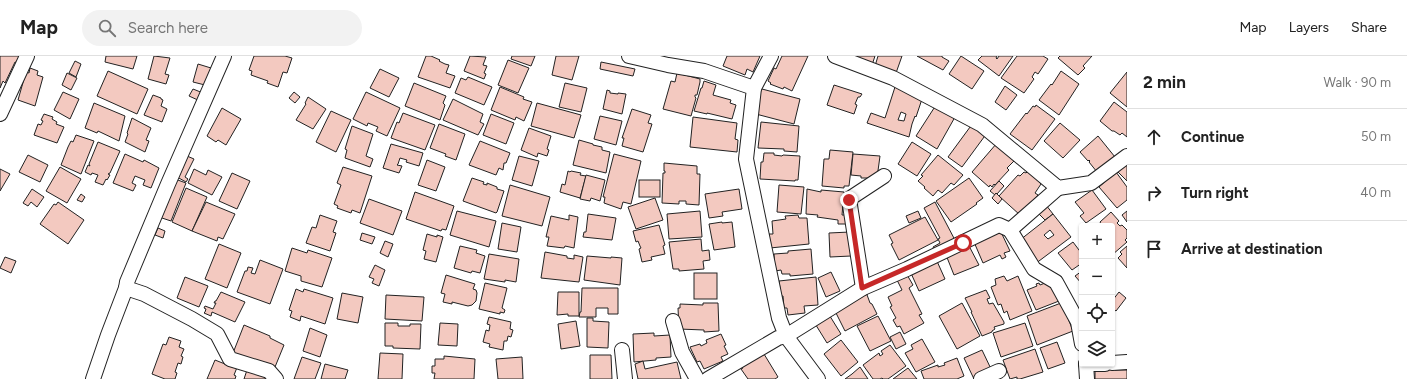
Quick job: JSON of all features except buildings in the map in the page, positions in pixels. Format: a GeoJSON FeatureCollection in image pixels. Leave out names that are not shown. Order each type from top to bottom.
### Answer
{"type":"FeatureCollection","features":[{"type":"Feature","properties":{"kind":"street"},"geometry":{"type":"LineString","coordinates":[[0,114],[26,56]]}},
{"type":"Feature","properties":{"kind":"street"},"geometry":{"type":"LineString","coordinates":[[93,379],[127,282],[224,56]]}},
{"type":"Feature","properties":{"kind":"street"},"geometry":{"type":"LineString","coordinates":[[629,56],[704,71],[754,88]]}},
{"type":"Feature","properties":{"kind":"street"},"geometry":{"type":"LineString","coordinates":[[770,56],[754,88],[746,159],[779,318],[786,336],[818,379]]}},
{"type":"Feature","properties":{"kind":"street"},"geometry":{"type":"LineString","coordinates":[[835,56],[893,78],[982,125],[1058,188]]}},
{"type":"Feature","properties":{"kind":"street"},"geometry":{"type":"LineString","coordinates":[[1010,230],[1058,188],[1091,183],[1127,156]]}},
{"type":"Feature","properties":{"kind":"street"},"geometry":{"type":"LineString","coordinates":[[862,288],[849,200],[884,176]]}},
{"type":"Feature","properties":{"kind":"street"},"geometry":{"type":"LineString","coordinates":[[708,379],[778,338],[786,336],[862,288],[914,266],[999,225],[1010,230],[1034,269],[1056,282],[1078,322],[1080,331]]}},
{"type":"Feature","properties":{"kind":"street"},"geometry":{"type":"LineString","coordinates":[[126,288],[144,294],[211,330],[217,334],[230,359],[269,371],[276,379]]}},
{"type":"Feature","properties":{"kind":"street"},"geometry":{"type":"LineString","coordinates":[[673,321],[682,352],[697,379]]}},
{"type":"Feature","properties":{"kind":"street"},"geometry":{"type":"LineString","coordinates":[[622,350],[625,379]]}},
{"type":"Feature","properties":{"kind":"street"},"geometry":{"type":"LineString","coordinates":[[1115,363],[1127,362]]}},
{"type":"Feature","properties":{"kind":"street"},"geometry":{"type":"LineString","coordinates":[[1086,367],[1087,379]]}},
{"type":"Feature","properties":{"kind":"street"},"geometry":{"type":"LineString","coordinates":[[981,379],[999,371]]}},
{"type":"Feature","properties":{"kind":"route"},"geometry":{"type":"LineString","coordinates":[[849,200],[862,288],[963,243]]}}]}
